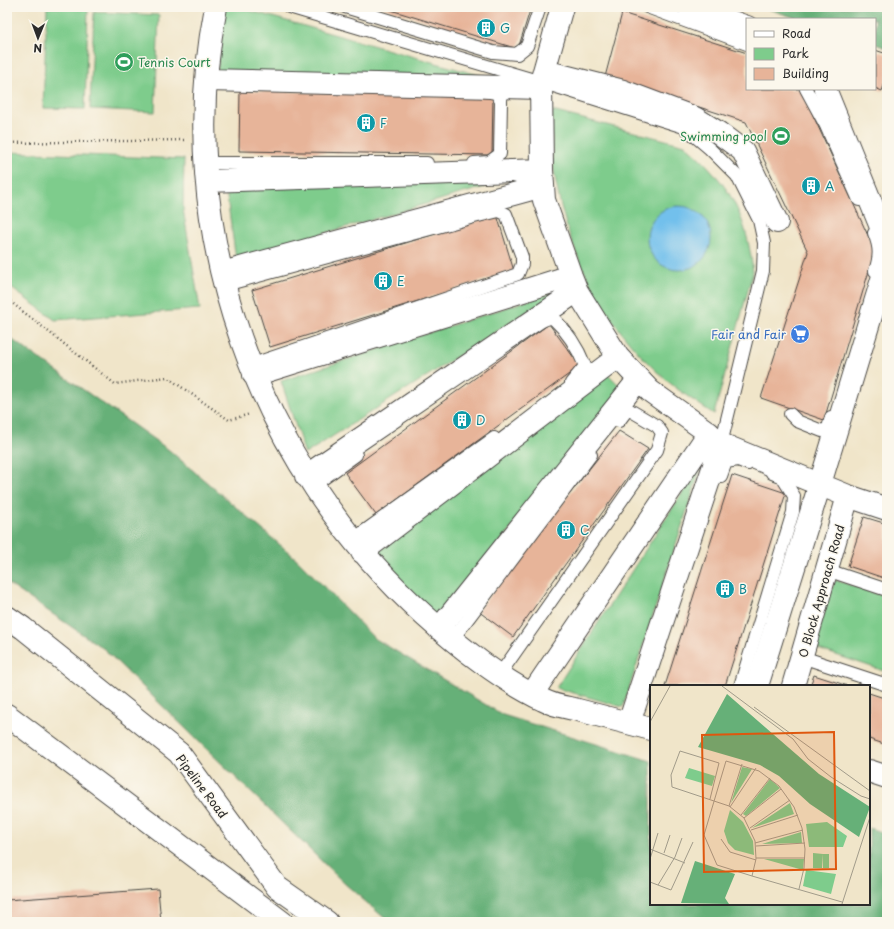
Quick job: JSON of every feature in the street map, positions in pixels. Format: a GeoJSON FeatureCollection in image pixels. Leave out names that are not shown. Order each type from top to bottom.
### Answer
{"type":"FeatureCollection","features":[{"type":"Feature","properties":{"kind":"street"},"geometry":{"type":"LineString","coordinates":[[216,7],[207,83],[205,140],[207,172],[213,229],[223,279],[232,313],[252,370],[280,431],[309,481],[357,546],[408,600],[446,634],[500,674],[544,702],[639,726],[715,438]]}},
{"type":"Feature","properties":{"kind":"street"},"geometry":{"type":"LineString","coordinates":[[562,7],[542,80],[544,200],[574,284],[618,357],[650,391],[715,438],[848,496],[887,509]]}},
{"type":"Feature","properties":{"kind":"street"},"geometry":{"type":"LineString","coordinates":[[689,7],[746,27]]}},
{"type":"Feature","properties":{"kind":"street"},"geometry":{"type":"LineString","coordinates":[[207,83],[542,80],[623,91],[696,118],[720,133],[743,151],[777,222]]}},
{"type":"Feature","properties":{"kind":"street"},"geometry":{"type":"LineString","coordinates":[[825,90],[887,242]]}},
{"type":"Feature","properties":{"kind":"street"},"geometry":{"type":"LineString","coordinates":[[207,172],[543,178]]}},
{"type":"Feature","properties":{"kind":"street"},"geometry":{"type":"LineString","coordinates":[[223,279],[543,178]]}},
{"type":"Feature","properties":{"kind":"street"},"geometry":{"type":"LineString","coordinates":[[757,685],[887,263]]}},
{"type":"Feature","properties":{"kind":"street"},"geometry":{"type":"LineString","coordinates":[[252,370],[574,284]]}},
{"type":"Feature","properties":{"kind":"street"},"geometry":{"type":"LineString","coordinates":[[309,481],[574,284]]}},
{"type":"Feature","properties":{"kind":"street"},"geometry":{"type":"LineString","coordinates":[[357,546],[618,357]]}},
{"type":"Feature","properties":{"kind":"street"},"geometry":{"type":"LineString","coordinates":[[446,634],[640,379]]}},
{"type":"Feature","properties":{"kind":"street"},"geometry":{"type":"LineString","coordinates":[[532,694],[715,438]]}},
{"type":"Feature","properties":{"kind":"street","name":"O Block Approach Road"},"geometry":{"type":"LineString","coordinates":[[793,685],[848,496]]}},
{"type":"Feature","properties":{"kind":"street","name":"Pipeline Road"},"geometry":{"type":"LineString","coordinates":[[7,617],[23,628],[179,753],[277,887],[327,922]]}},
{"type":"Feature","properties":{"kind":"street"},"geometry":{"type":"LineString","coordinates":[[7,715],[282,922]]}},
{"type":"Feature","properties":{"kind":"street"},"geometry":{"type":"LineString","coordinates":[[870,771],[887,777]]}},
{"type":"Feature","properties":{"kind":"lane"},"geometry":{"type":"LineString","coordinates":[[289,7],[542,80],[684,127],[738,176],[759,220],[764,243],[763,271],[715,438]]}},
{"type":"Feature","properties":{"kind":"lane"},"geometry":{"type":"LineString","coordinates":[[345,7],[493,52],[517,54],[526,46],[540,7]]}},
{"type":"Feature","properties":{"kind":"lane"},"geometry":{"type":"LineString","coordinates":[[647,7],[746,44]]}},
{"type":"Feature","properties":{"kind":"lane"},"geometry":{"type":"LineString","coordinates":[[207,83],[485,91],[496,93],[501,101],[501,114],[500,154],[489,162],[207,172]]}},
{"type":"Feature","properties":{"kind":"lane"},"geometry":{"type":"LineString","coordinates":[[790,414],[797,422],[822,432],[828,428],[879,259],[879,245],[826,126],[807,90]]}},
{"type":"Feature","properties":{"kind":"lane"},"geometry":{"type":"LineString","coordinates":[[223,279],[499,211],[506,214],[522,257],[522,264],[518,274],[252,370]]}},
{"type":"Feature","properties":{"kind":"lane"},"geometry":{"type":"LineString","coordinates":[[309,481],[540,321],[552,317],[558,323],[580,353],[585,366],[571,382],[357,546]]}},
{"type":"Feature","properties":{"kind":"lane"},"geometry":{"type":"LineString","coordinates":[[446,634],[628,409],[657,426],[662,433],[657,450],[500,674]]}},
{"type":"Feature","properties":{"kind":"lane"},"geometry":{"type":"LineString","coordinates":[[652,685],[712,500],[726,462],[738,460],[782,477],[794,496],[793,512],[740,685]]}},
{"type":"Feature","properties":{"kind":"lane"},"geometry":{"type":"LineString","coordinates":[[827,570],[887,590]]}},
{"type":"Feature","properties":{"kind":"lane"},"geometry":{"type":"LineString","coordinates":[[802,657],[887,685]]}},
{"type":"Feature","properties":{"kind":"lane"},"geometry":{"type":"LineString","coordinates":[[639,726],[650,692]]}},
{"type":"Feature","properties":{"kind":"path"},"geometry":{"type":"LineString","coordinates":[[7,143],[205,140]]}},
{"type":"Feature","properties":{"kind":"path"},"geometry":{"type":"LineString","coordinates":[[7,299],[116,384],[167,377],[229,420],[269,408]]}},
{"type":"Feature","properties":{"kind":"green space"},"geometry":{"type":"Polygon","coordinates":[[[47,7],[88,9],[85,109],[43,108],[47,7]]]}},
{"type":"Feature","properties":{"kind":"green space"},"geometry":{"type":"Polygon","coordinates":[[[224,7],[237,7],[489,78],[217,72],[224,7]]]}},
{"type":"Feature","properties":{"kind":"green space"},"geometry":{"type":"Polygon","coordinates":[[[762,7],[887,7],[887,48],[876,44],[876,18],[796,18],[762,7]]]}},
{"type":"Feature","properties":{"kind":"green space","name":"Tennis Court"},"geometry":{"type":"Polygon","coordinates":[[[94,12],[159,15],[155,112],[90,109],[94,12]]]}},
{"type":"Feature","properties":{"kind":"green space"},"geometry":{"type":"Polygon","coordinates":[[[552,111],[685,145],[713,172],[733,201],[746,233],[753,272],[714,414],[671,384],[643,358],[606,311],[591,285],[578,258],[560,201],[553,164],[552,111]]]}},
{"type":"Feature","properties":{"kind":"green space"},"geometry":{"type":"Polygon","coordinates":[[[7,152],[184,159],[183,209],[200,309],[55,320],[7,285],[7,152]]]}},
{"type":"Feature","properties":{"kind":"green space"},"geometry":{"type":"Polygon","coordinates":[[[498,183],[236,259],[225,184],[498,183]]]}},
{"type":"Feature","properties":{"kind":"green space"},"geometry":{"type":"Polygon","coordinates":[[[563,289],[305,454],[281,381],[563,289]]]}},
{"type":"Feature","properties":{"kind":"green space"},"geometry":{"type":"Polygon","coordinates":[[[7,336],[169,450],[299,561],[374,638],[503,715],[650,761],[650,905],[870,905],[870,828],[887,834],[887,908],[879,922],[389,922],[344,883],[104,649],[7,583],[7,336]]]}},
{"type":"Feature","properties":{"kind":"green space"},"geometry":{"type":"Polygon","coordinates":[[[607,373],[623,389],[438,620],[372,557],[607,373]]]}},
{"type":"Feature","properties":{"kind":"green space"},"geometry":{"type":"Polygon","coordinates":[[[703,461],[623,707],[556,688],[703,461]]]}},
{"type":"Feature","properties":{"kind":"green space"},"geometry":{"type":"Polygon","coordinates":[[[835,580],[887,597],[887,672],[812,647],[835,580]]]}},
{"type":"Feature","properties":{"kind":"water"},"geometry":{"type":"Polygon","coordinates":[[[679,206],[697,212],[705,220],[711,238],[705,256],[697,264],[679,270],[661,264],[653,256],[647,238],[653,220],[661,212],[679,206]]]}},
{"type":"Feature","properties":{"kind":"building","name":"G"},"geometry":{"type":"Polygon","coordinates":[[[381,7],[531,7],[518,49],[381,7]]]}},
{"type":"Feature","properties":{"kind":"building","name":"A"},"geometry":{"type":"Polygon","coordinates":[[[622,13],[746,53],[746,90],[801,90],[875,251],[824,420],[761,398],[808,252],[746,122],[605,77],[622,13]]]}},
{"type":"Feature","properties":{"kind":"building"},"geometry":{"type":"Polygon","coordinates":[[[876,50],[887,54],[887,77],[882,91],[876,88],[876,50]]]}},
{"type":"Feature","properties":{"kind":"building","name":"F"},"geometry":{"type":"Polygon","coordinates":[[[240,91],[493,95],[492,155],[239,151],[240,91]]]}},
{"type":"Feature","properties":{"kind":"building","name":"E"},"geometry":{"type":"Polygon","coordinates":[[[497,215],[514,271],[270,347],[252,290],[497,215]]]}},
{"type":"Feature","properties":{"kind":"building","name":"D"},"geometry":{"type":"Polygon","coordinates":[[[549,324],[580,366],[376,515],[345,473],[549,324]]]}},
{"type":"Feature","properties":{"kind":"building","name":"C"},"geometry":{"type":"Polygon","coordinates":[[[619,431],[648,449],[513,637],[478,611],[619,431]]]}},
{"type":"Feature","properties":{"kind":"building","name":"B"},"geometry":{"type":"Polygon","coordinates":[[[732,475],[786,493],[725,685],[665,685],[732,475]]]}},
{"type":"Feature","properties":{"kind":"building"},"geometry":{"type":"Polygon","coordinates":[[[864,517],[887,524],[887,579],[848,566],[864,517]]]}},
{"type":"Feature","properties":{"kind":"building"},"geometry":{"type":"Polygon","coordinates":[[[814,675],[845,685],[810,685],[814,675]]]}},
{"type":"Feature","properties":{"kind":"building"},"geometry":{"type":"Polygon","coordinates":[[[870,693],[887,699],[887,745],[870,739],[870,693]]]}},
{"type":"Feature","properties":{"kind":"building"},"geometry":{"type":"Polygon","coordinates":[[[158,889],[161,922],[7,922],[7,900],[158,889]]]}},
{"type":"Feature","properties":{"kind":"place","name":"G"},"geometry":{"type":"Point","coordinates":[486,28]}},
{"type":"Feature","properties":{"kind":"place","name":"Tennis Court"},"geometry":{"type":"Point","coordinates":[124,62]}},
{"type":"Feature","properties":{"kind":"place","name":"F"},"geometry":{"type":"Point","coordinates":[366,123]}},
{"type":"Feature","properties":{"kind":"place","name":"Swimming pool"},"geometry":{"type":"Point","coordinates":[781,136]}},
{"type":"Feature","properties":{"kind":"place","name":"A"},"geometry":{"type":"Point","coordinates":[811,186]}},
{"type":"Feature","properties":{"kind":"place","name":"E"},"geometry":{"type":"Point","coordinates":[383,281]}},
{"type":"Feature","properties":{"kind":"place","name":"Fair and Fair"},"geometry":{"type":"Point","coordinates":[800,334]}},
{"type":"Feature","properties":{"kind":"place","name":"D"},"geometry":{"type":"Point","coordinates":[462,420]}},
{"type":"Feature","properties":{"kind":"place","name":"C"},"geometry":{"type":"Point","coordinates":[566,530]}},
{"type":"Feature","properties":{"kind":"place","name":"B"},"geometry":{"type":"Point","coordinates":[725,589]}}]}
